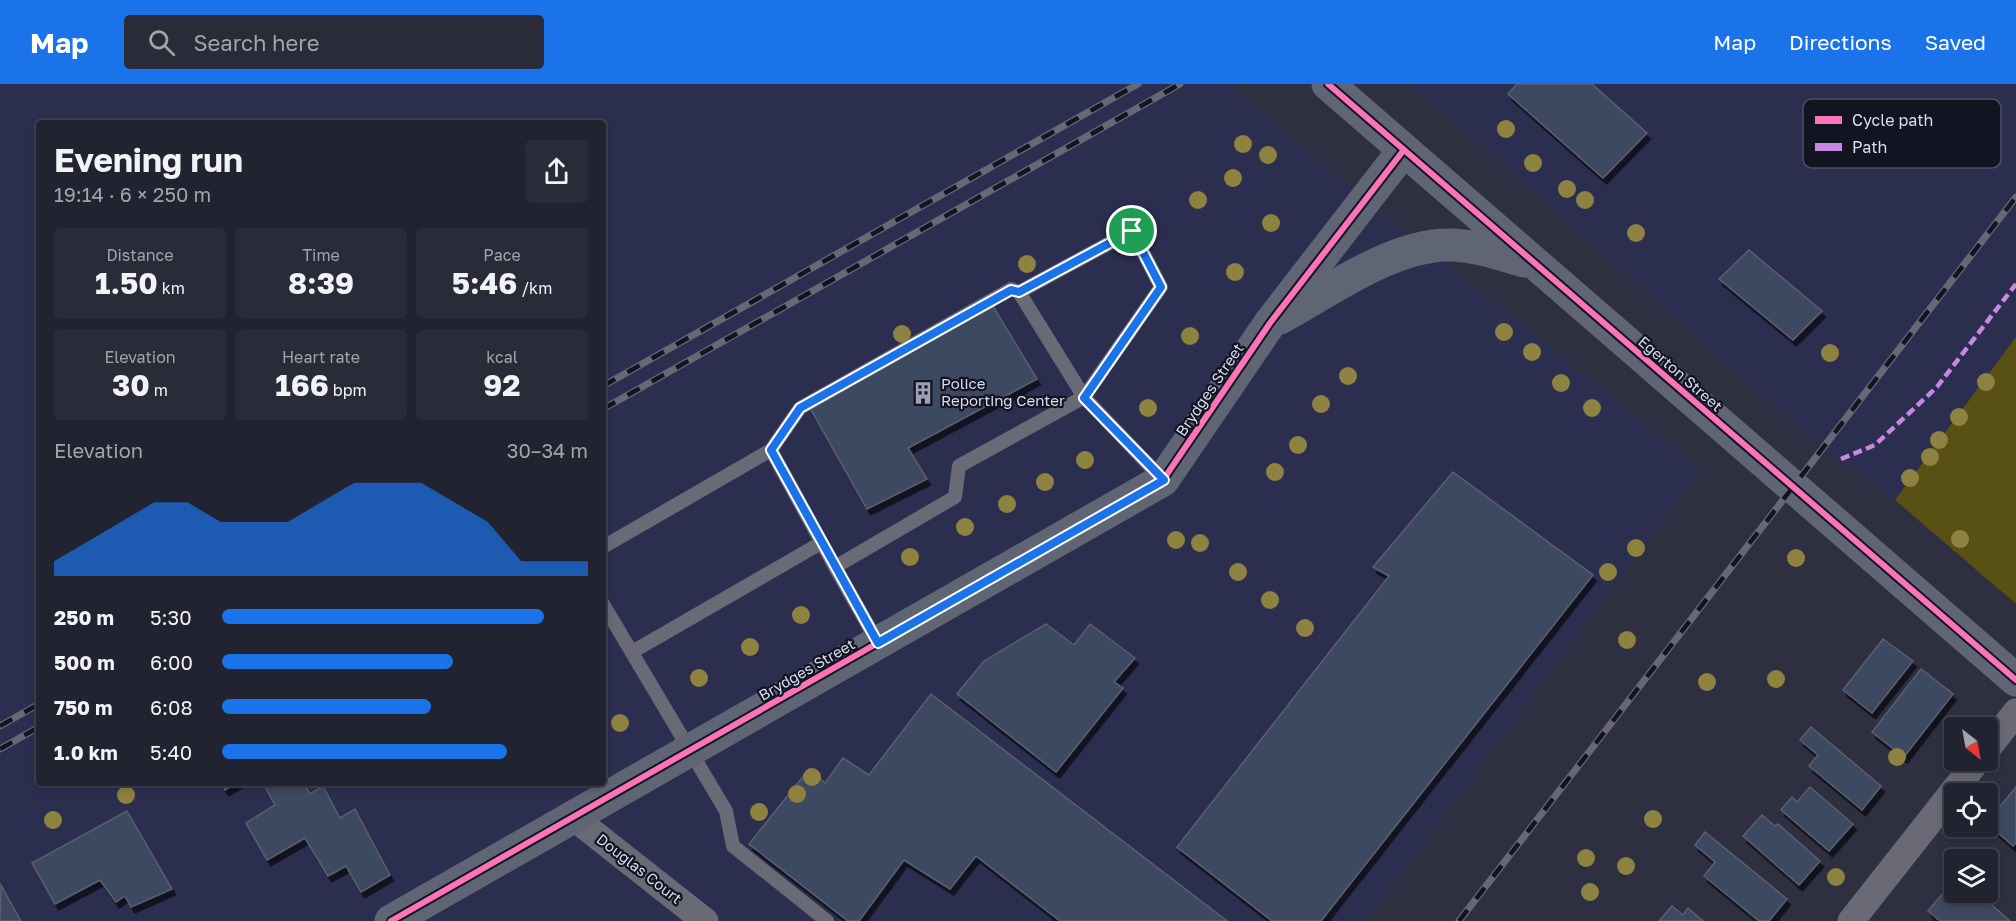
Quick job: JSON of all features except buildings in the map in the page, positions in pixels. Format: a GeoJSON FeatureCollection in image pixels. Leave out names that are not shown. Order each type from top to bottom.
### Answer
{"type":"FeatureCollection","features":[{"type":"Feature","properties":{"kind":"street","name":"Egerton Street"},"geometry":{"type":"LineString","coordinates":[[1328,84],[2016,680]]}},
{"type":"Feature","properties":{"kind":"street","name":"Brydges Street"},"geometry":{"type":"LineString","coordinates":[[391,921],[1164,480],[1270,323],[1403,151]]}},
{"type":"Feature","properties":{"kind":"street"},"geometry":{"type":"LineString","coordinates":[[1270,323],[1379,262],[1403,253],[1451,245],[1484,249],[1534,264]]}},
{"type":"Feature","properties":{"kind":"street"},"geometry":{"type":"LineString","coordinates":[[1998,735],[2016,712]]}},
{"type":"Feature","properties":{"kind":"street"},"geometry":{"type":"LineString","coordinates":[[1851,921],[1969,771]]}},
{"type":"Feature","properties":{"kind":"street","name":"Douglas Court"},"geometry":{"type":"LineString","coordinates":[[573,817],[705,921]]}},
{"type":"Feature","properties":{"kind":"lane"},"geometry":{"type":"LineString","coordinates":[[606,545],[771,450],[800,408],[1011,290],[1019,292],[1132,231],[1161,287],[1084,398],[959,466],[955,496],[835,567]]}},
{"type":"Feature","properties":{"kind":"lane"},"geometry":{"type":"LineString","coordinates":[[1019,292],[1084,398],[1164,480]]}},
{"type":"Feature","properties":{"kind":"lane"},"geometry":{"type":"LineString","coordinates":[[771,450],[878,643]]}},
{"type":"Feature","properties":{"kind":"lane"},"geometry":{"type":"LineString","coordinates":[[632,652],[821,543]]}},
{"type":"Feature","properties":{"kind":"lane"},"geometry":{"type":"LineString","coordinates":[[606,609],[726,811],[733,846],[827,921]]}},
{"type":"Feature","properties":{"kind":"shaded area"},"geometry":{"type":"Polygon","coordinates":[[[0,84],[1229,84],[1285,134],[1700,469],[1365,921],[0,921],[0,84]]]}},
{"type":"Feature","properties":{"kind":"shaded area"},"geometry":{"type":"Polygon","coordinates":[[[1412,84],[2016,84],[2016,337],[1895,500],[1815,442],[1412,84]]]}},
{"type":"Feature","properties":{"kind":"shaded area"},"geometry":{"type":"Polygon","coordinates":[[[2016,337],[2016,604],[1895,500],[2016,337]]]}},
{"type":"Feature","properties":{"kind":"railway"},"geometry":{"type":"LineString","coordinates":[[606,384],[1138,84]]}},
{"type":"Feature","properties":{"kind":"railway"},"geometry":{"type":"LineString","coordinates":[[606,407],[1180,84]]}},
{"type":"Feature","properties":{"kind":"railway"},"geometry":{"type":"LineString","coordinates":[[1459,921],[2016,197]]}},
{"type":"Feature","properties":{"kind":"railway"},"geometry":{"type":"LineString","coordinates":[[0,726],[36,706]]}},
{"type":"Feature","properties":{"kind":"railway"},"geometry":{"type":"LineString","coordinates":[[0,749],[36,729]]}},
{"type":"Feature","properties":{"kind":"marked path"},"geometry":{"type":"LineString","coordinates":[[1841,459],[1875,445],[1937,387],[2016,284]]}},
{"type":"Feature","properties":{"kind":"cycle path"},"geometry":{"type":"LineString","coordinates":[[1328,84],[2016,680]]}},
{"type":"Feature","properties":{"kind":"cycle path"},"geometry":{"type":"LineString","coordinates":[[391,921],[1163,480],[1270,323],[1403,151]]}},
{"type":"Feature","properties":{"kind":"place","name":"Police Reporting Center"},"geometry":{"type":"Point","coordinates":[923,393]}},
{"type":"Feature","properties":{"kind":"route"},"geometry":{"type":"LineString","coordinates":[[1132,231],[1161,287],[1084,398],[1164,480],[878,643],[771,450],[800,408],[1011,290],[1019,292],[1132,231]]}}]}
